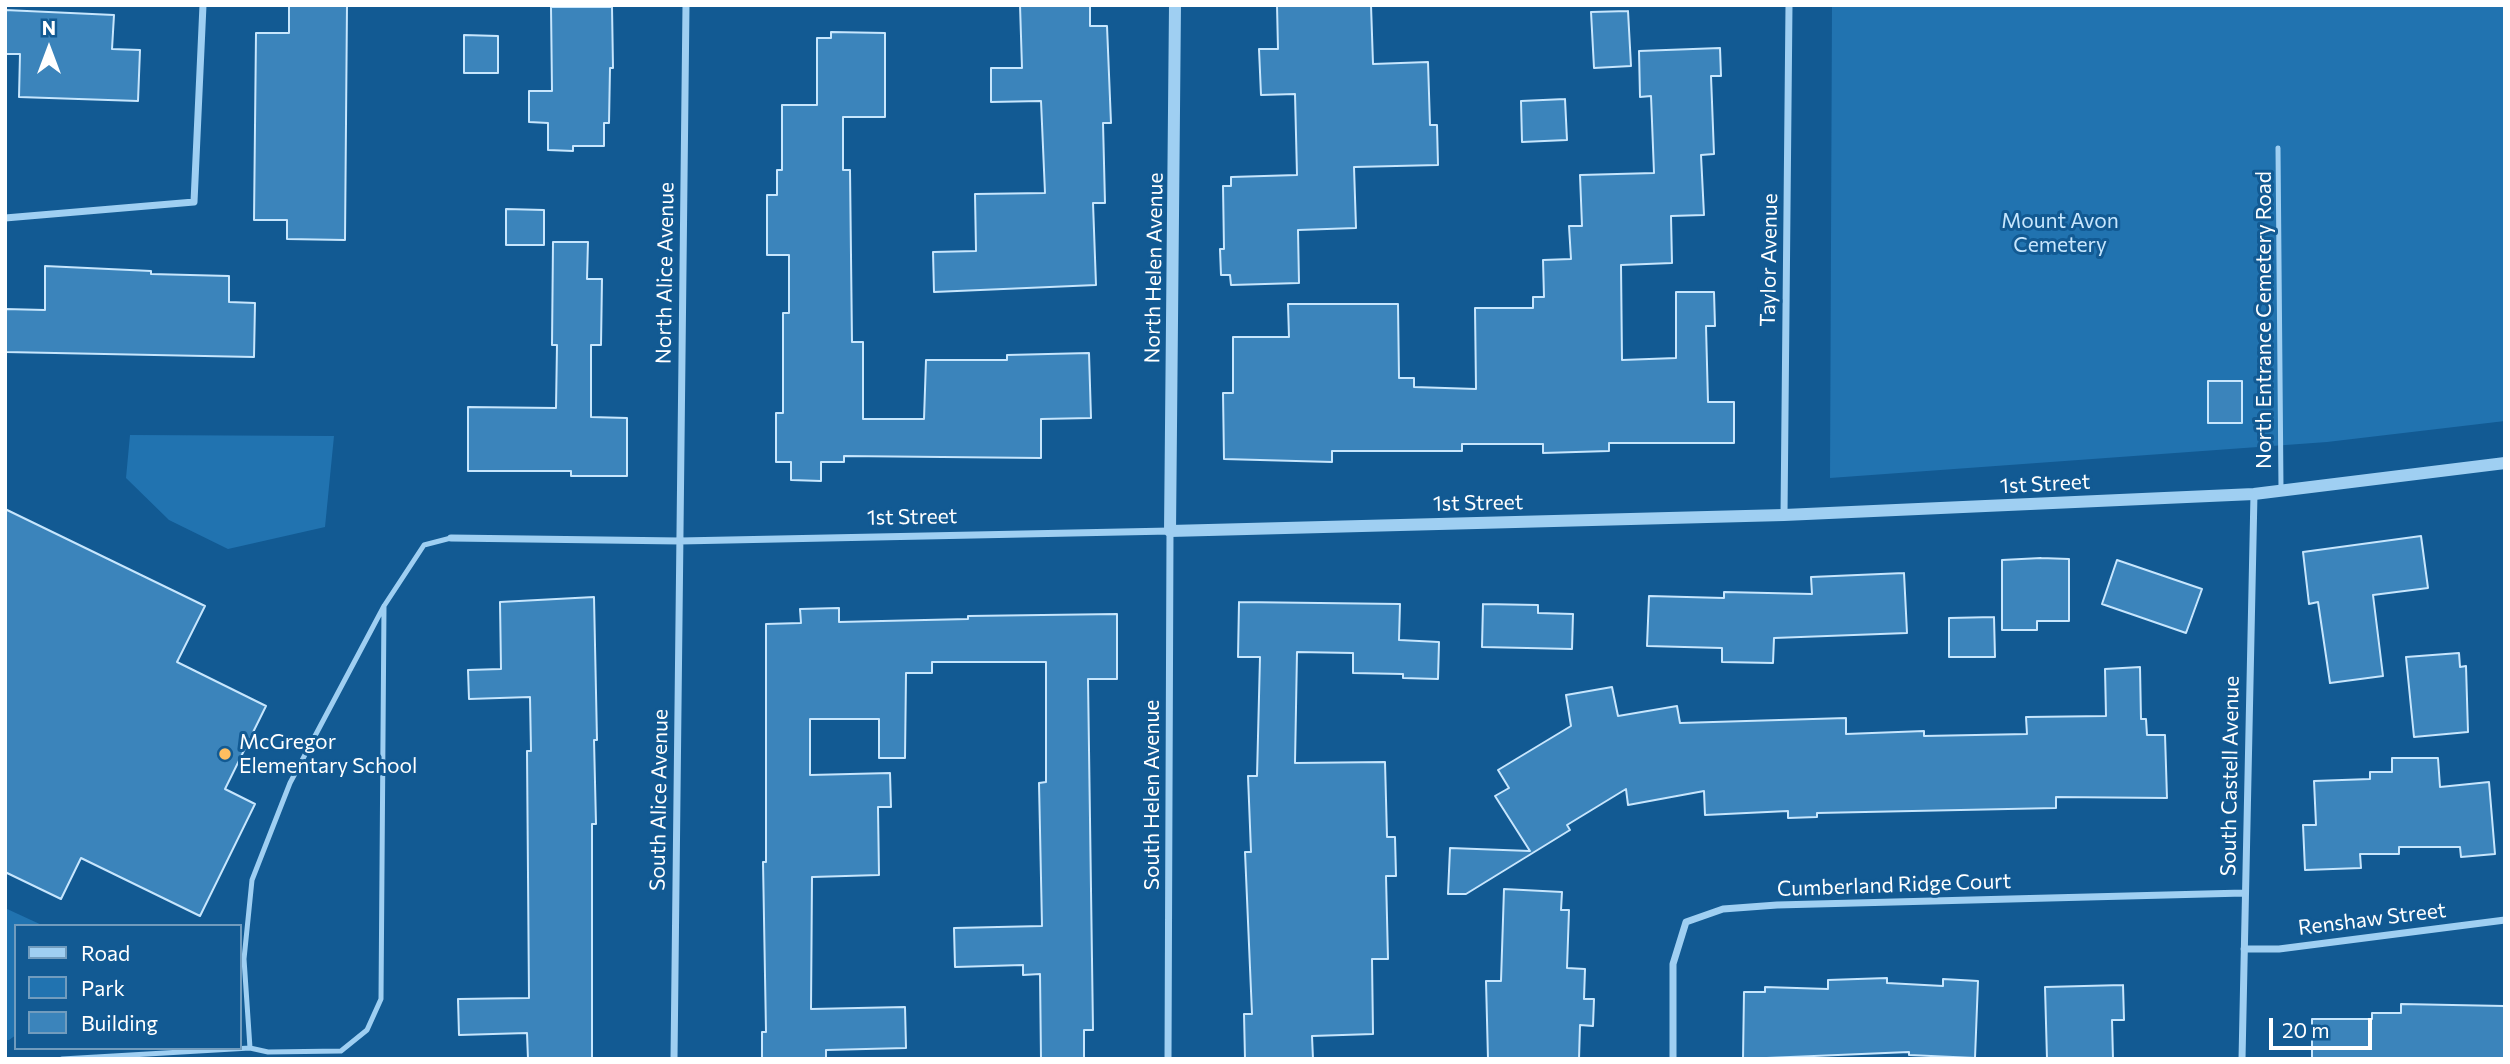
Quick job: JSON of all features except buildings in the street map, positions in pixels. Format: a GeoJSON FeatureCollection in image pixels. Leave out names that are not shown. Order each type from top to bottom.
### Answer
{"type":"FeatureCollection","features":[{"type":"Feature","properties":{"kind":"street"},"geometry":{"type":"LineString","coordinates":[[5,218],[194,202],[203,5]]}},
{"type":"Feature","properties":{"kind":"street","name":"North Alice Avenue"},"geometry":{"type":"LineString","coordinates":[[680,541],[686,5]]}},
{"type":"Feature","properties":{"kind":"street","name":"North Helen Avenue"},"geometry":{"type":"LineString","coordinates":[[1170,531],[1175,5]]}},
{"type":"Feature","properties":{"kind":"street","name":"Taylor Avenue"},"geometry":{"type":"LineString","coordinates":[[1784,515],[1789,5]]}},
{"type":"Feature","properties":{"kind":"street","name":"1st Street"},"geometry":{"type":"LineString","coordinates":[[451,538],[680,541],[1784,515],[2254,494],[2505,463]]}},
{"type":"Feature","properties":{"kind":"street","name":"South Castell Avenue"},"geometry":{"type":"LineString","coordinates":[[2242,1059],[2254,494]]}},
{"type":"Feature","properties":{"kind":"street","name":"South Helen Avenue"},"geometry":{"type":"LineString","coordinates":[[1168,1059],[1170,531]]}},
{"type":"Feature","properties":{"kind":"street","name":"South Alice Avenue"},"geometry":{"type":"LineString","coordinates":[[674,1059],[680,541]]}},
{"type":"Feature","properties":{"kind":"street","name":"Cumberland Ridge Court"},"geometry":{"type":"LineString","coordinates":[[1674,1059],[1673,964],[1686,922],[1723,909],[1777,905],[2244,893]]}},
{"type":"Feature","properties":{"kind":"street","name":"Renshaw Street"},"geometry":{"type":"LineString","coordinates":[[2244,949],[2279,948],[2505,920]]}},
{"type":"Feature","properties":{"kind":"lane","name":"North Entrance Cemetery Road"},"geometry":{"type":"LineString","coordinates":[[2278,148],[2281,492]]}},
{"type":"Feature","properties":{"kind":"lane"},"geometry":{"type":"LineString","coordinates":[[250,1048],[244,959],[253,880],[289,783],[384,606],[424,545],[451,538]]}},
{"type":"Feature","properties":{"kind":"lane"},"geometry":{"type":"LineString","coordinates":[[242,1048],[268,1052],[341,1051],[367,1030],[381,999],[384,606]]}},
{"type":"Feature","properties":{"kind":"lane"},"geometry":{"type":"LineString","coordinates":[[62,1059],[216,1050]]}},
{"type":"Feature","properties":{"kind":"green space","name":"Mount Avon Cemetery"},"geometry":{"type":"Polygon","coordinates":[[[1832,5],[2505,5],[2505,421],[2327,442],[1830,478],[1832,5]]]}},
{"type":"Feature","properties":{"kind":"green space"},"geometry":{"type":"Polygon","coordinates":[[[130,435],[334,436],[325,527],[228,549],[169,520],[126,478],[130,435]]]}},
{"type":"Feature","properties":{"kind":"green space"},"geometry":{"type":"Polygon","coordinates":[[[5,908],[40,924],[14,924],[14,1036],[5,1040],[5,908]]]}},
{"type":"Feature","properties":{"kind":"place","name":"McGregor Elementary School"},"geometry":{"type":"Point","coordinates":[225,754]}}]}
